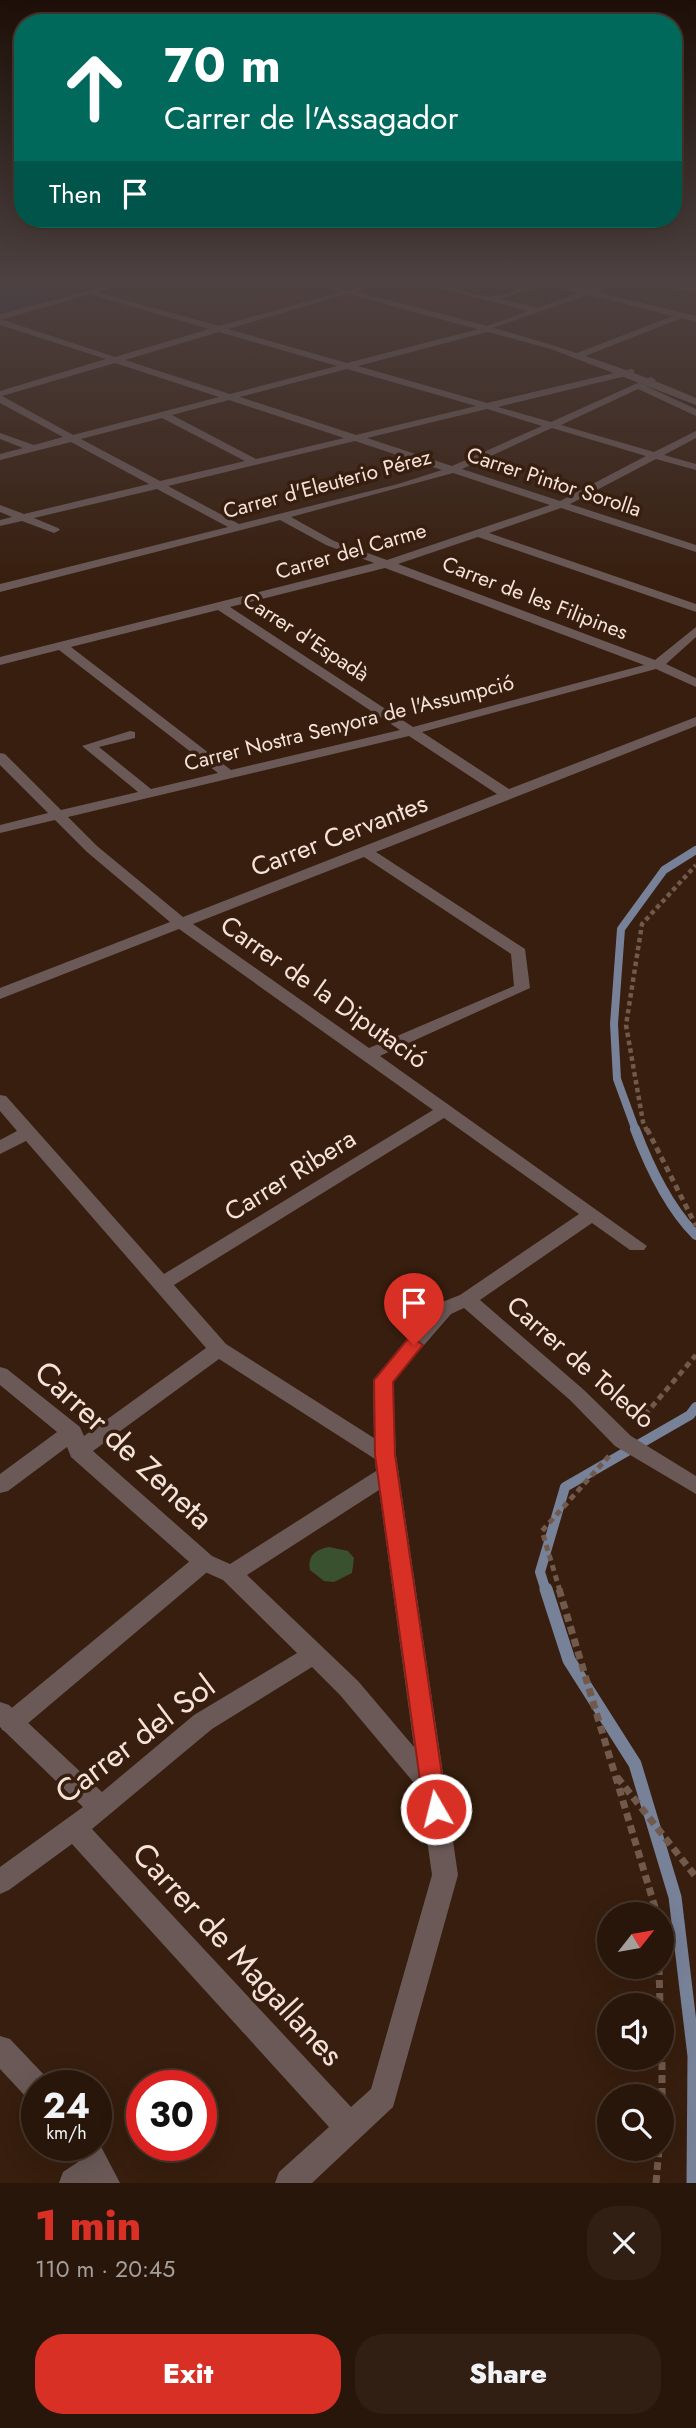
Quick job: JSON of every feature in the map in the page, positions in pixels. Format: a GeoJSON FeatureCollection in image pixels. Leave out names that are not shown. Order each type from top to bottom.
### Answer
{"type":"FeatureCollection","features":[{"type":"Feature","properties":{"kind":"street"},"geometry":{"type":"LineString","coordinates":[[0,394],[34,384]]}},
{"type":"Feature","properties":{"kind":"street","name":"Carrer Pintor Sorolla"},"geometry":{"type":"LineString","coordinates":[[189,384],[696,549]]}},
{"type":"Feature","properties":{"kind":"street"},"geometry":{"type":"LineString","coordinates":[[0,457],[279,384]]}},
{"type":"Feature","properties":{"kind":"street"},"geometry":{"type":"LineString","coordinates":[[410,384],[696,467]]}},
{"type":"Feature","properties":{"kind":"street"},"geometry":{"type":"LineString","coordinates":[[0,523],[581,384]]}},
{"type":"Feature","properties":{"kind":"street","name":"Carrer d'Eleuterio Pérez"},"geometry":{"type":"LineString","coordinates":[[0,588],[282,517],[452,470],[643,384]]}},
{"type":"Feature","properties":{"kind":"street"},"geometry":{"type":"LineString","coordinates":[[659,384],[696,401]]}},
{"type":"Feature","properties":{"kind":"street"},"geometry":{"type":"LineString","coordinates":[[639,386],[696,414]]}},
{"type":"Feature","properties":{"kind":"street"},"geometry":{"type":"LineString","coordinates":[[0,399],[155,486],[238,528]]}},
{"type":"Feature","properties":{"kind":"street"},"geometry":{"type":"LineString","coordinates":[[162,414],[255,462]]}},
{"type":"Feature","properties":{"kind":"street","name":"Carrer del Carme"},"geometry":{"type":"LineString","coordinates":[[0,661],[390,563],[560,505],[696,434]]}},
{"type":"Feature","properties":{"kind":"street"},"geometry":{"type":"LineString","coordinates":[[0,436],[33,448]]}},
{"type":"Feature","properties":{"kind":"street"},"geometry":{"type":"LineString","coordinates":[[0,508],[54,530]]}},
{"type":"Feature","properties":{"kind":"street","name":"Carrer de les Filipines"},"geometry":{"type":"LineString","coordinates":[[282,517],[330,543],[390,563],[657,665],[696,683]]}},
{"type":"Feature","properties":{"kind":"street"},"geometry":{"type":"LineString","coordinates":[[478,533],[696,608]]}},
{"type":"Feature","properties":{"kind":"street","name":"Carrer d'Espadà"},"geometry":{"type":"LineString","coordinates":[[220,606],[508,795]]}},
{"type":"Feature","properties":{"kind":"street","name":"Carrer Nostra Senyora de l'Assumpció"},"geometry":{"type":"LineString","coordinates":[[0,829],[411,731],[657,665],[696,631]]}},
{"type":"Feature","properties":{"kind":"street"},"geometry":{"type":"LineString","coordinates":[[62,646],[229,775]]}},
{"type":"Feature","properties":{"kind":"street","name":"Carrer Cervantes"},"geometry":{"type":"LineString","coordinates":[[0,994],[696,721]]}},
{"type":"Feature","properties":{"kind":"street"},"geometry":{"type":"LineString","coordinates":[[130,735],[89,746],[149,794]]}},
{"type":"Feature","properties":{"kind":"street","name":"Carrer de la Diputació"},"geometry":{"type":"LineString","coordinates":[[0,757],[92,849],[181,923],[637,1246]]}},
{"type":"Feature","properties":{"kind":"street"},"geometry":{"type":"LineString","coordinates":[[365,851],[519,952],[522,988],[367,1055]]}},
{"type":"Feature","properties":{"kind":"street"},"geometry":{"type":"LineString","coordinates":[[0,1100],[219,1349],[386,1465]]}},
{"type":"Feature","properties":{"kind":"street","name":"Carrer Ribera"},"geometry":{"type":"LineString","coordinates":[[162,1284],[445,1110]]}},
{"type":"Feature","properties":{"kind":"street"},"geometry":{"type":"LineString","coordinates":[[0,1148],[28,1132]]}},
{"type":"Feature","properties":{"kind":"street"},"geometry":{"type":"LineString","coordinates":[[290,2183],[383,2097],[445,1875],[386,1465],[383,1380],[444,1309],[467,1300],[592,1214]]}},
{"type":"Feature","properties":{"kind":"street","name":"Carrer de Toledo"},"geometry":{"type":"LineString","coordinates":[[467,1300],[577,1395],[623,1441],[696,1486]]}},
{"type":"Feature","properties":{"kind":"street"},"geometry":{"type":"LineString","coordinates":[[0,1485],[75,1441],[219,1349]]}},
{"type":"Feature","properties":{"kind":"street","name":"Carrer de Zeneta"},"geometry":{"type":"LineString","coordinates":[[0,1374],[204,1562],[231,1574],[349,1688],[433,1787]]}},
{"type":"Feature","properties":{"kind":"street"},"geometry":{"type":"LineString","coordinates":[[231,1574],[386,1465]]}},
{"type":"Feature","properties":{"kind":"street"},"geometry":{"type":"LineString","coordinates":[[101,1808],[6,1718],[204,1562]]}},
{"type":"Feature","properties":{"kind":"street","name":"Carrer del Sol"},"geometry":{"type":"LineString","coordinates":[[0,1882],[101,1808],[203,1722],[314,1654]]}},
{"type":"Feature","properties":{"kind":"street","name":"Carrer de Magallanes"},"geometry":{"type":"LineString","coordinates":[[74,1828],[350,2128]]}},
{"type":"Feature","properties":{"kind":"street"},"geometry":{"type":"LineString","coordinates":[[0,2049],[21,2071]]}},
{"type":"Feature","properties":{"kind":"path"},"geometry":{"type":"LineString","coordinates":[[696,865],[642,924],[626,1025],[643,1122],[696,1226]]}},
{"type":"Feature","properties":{"kind":"path"},"geometry":{"type":"LineString","coordinates":[[653,1902],[542,1531],[696,1355]]}},
{"type":"Feature","properties":{"kind":"path"},"geometry":{"type":"LineString","coordinates":[[614,1773],[696,1877]]}},
{"type":"Feature","properties":{"kind":"path"},"geometry":{"type":"LineString","coordinates":[[656,2183],[658,2161]]}},
{"type":"Feature","properties":{"kind":"green space"},"geometry":{"type":"Polygon","coordinates":[[[329,1547],[348,1551],[354,1558],[352,1573],[334,1582],[324,1581],[310,1570],[310,1561],[314,1554],[329,1547]]]}},
{"type":"Feature","properties":{"kind":"waterway"},"geometry":{"type":"LineString","coordinates":[[636,1131],[617,1079],[614,1024],[621,929],[664,870],[696,850]]}},
{"type":"Feature","properties":{"kind":"waterway"},"geometry":{"type":"LineString","coordinates":[[635,1129],[660,1185],[696,1235]]}},
{"type":"Feature","properties":{"kind":"waterway"},"geometry":{"type":"LineString","coordinates":[[546,1591],[540,1572],[565,1487],[690,1415],[696,1407]]}},
{"type":"Feature","properties":{"kind":"waterway"},"geometry":{"type":"LineString","coordinates":[[546,1589],[569,1660],[635,1764],[675,1897],[694,2056],[693,2183]]}},
{"type":"Feature","properties":{"kind":"route"},"geometry":{"type":"LineString","coordinates":[[414,1345],[383,1380],[385,1455],[436,1809]]}}]}
